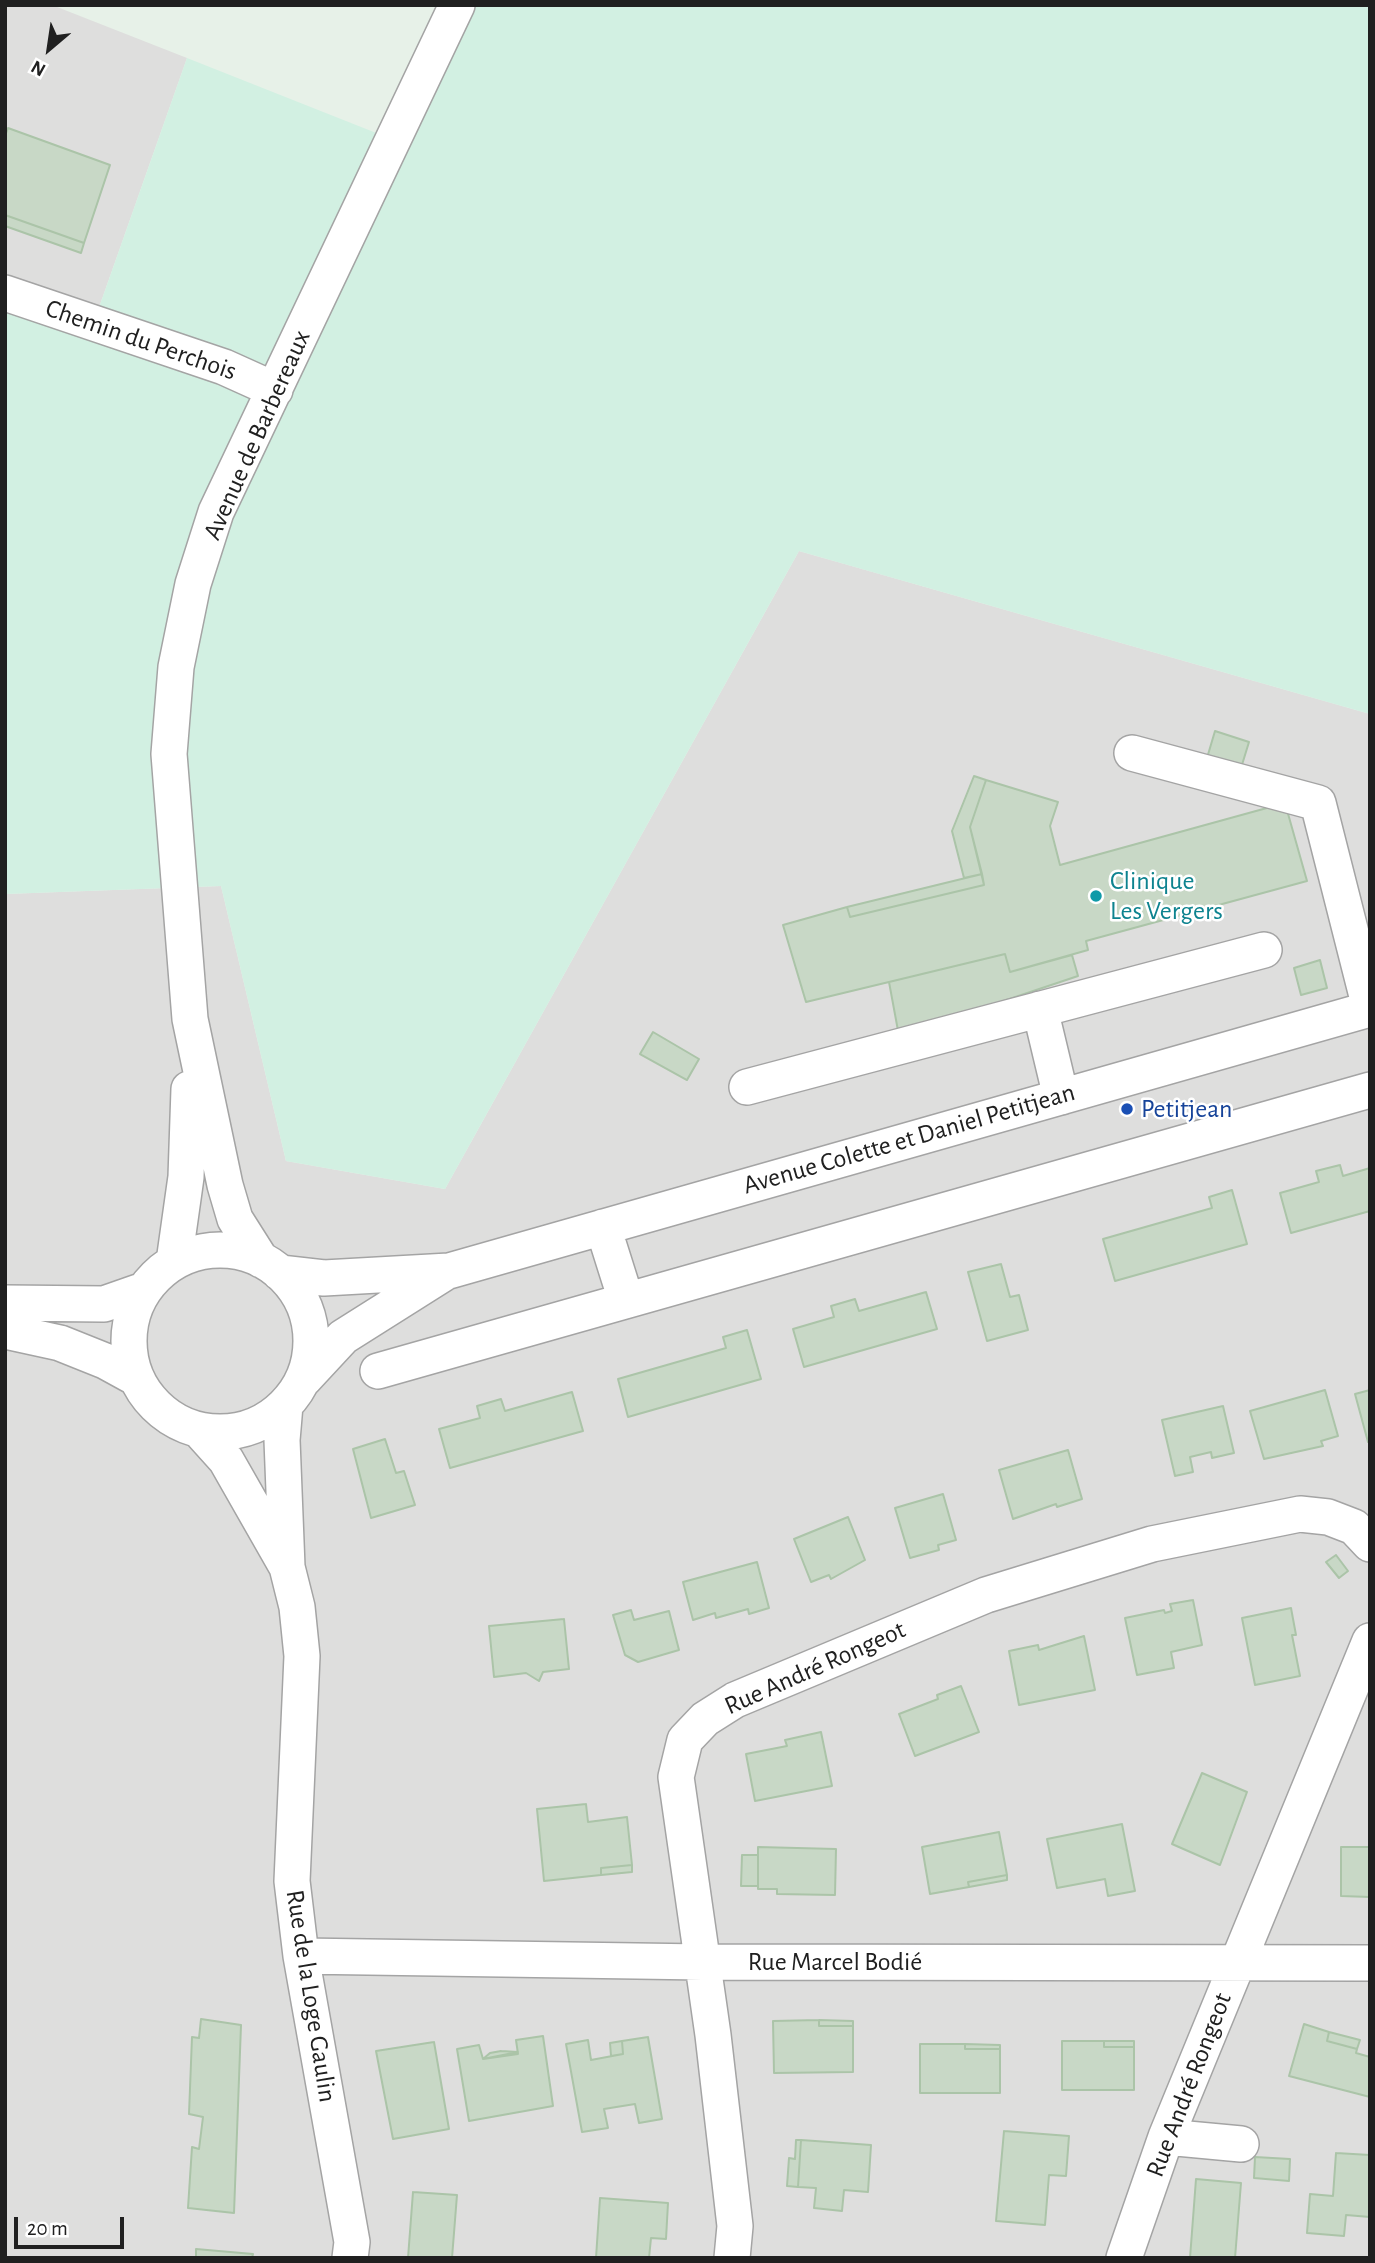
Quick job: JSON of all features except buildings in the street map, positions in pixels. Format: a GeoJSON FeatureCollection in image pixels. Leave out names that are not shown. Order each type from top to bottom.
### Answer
{"type":"FeatureCollection","features":[{"type":"Feature","properties":{"kind":"street","name":"Avenue de Barbereaux"},"geometry":{"type":"LineString","coordinates":[[174,1262],[186,1177],[190,1019],[169,754],[176,667],[193,584],[216,512],[457,5]]}},
{"type":"Feature","properties":{"kind":"street","name":"Chemin du Perchois"},"geometry":{"type":"LineString","coordinates":[[5,293],[224,367],[275,390]]}},
{"type":"Feature","properties":{"kind":"street"},"geometry":{"type":"LineString","coordinates":[[1132,753],[1318,803],[1370,1009]]}},
{"type":"Feature","properties":{"kind":"street"},"geometry":{"type":"LineString","coordinates":[[747,1087],[1264,950]]}},
{"type":"Feature","properties":{"kind":"street"},"geometry":{"type":"LineString","coordinates":[[1040,1009],[1061,1097]]}},
{"type":"Feature","properties":{"kind":"street","name":"Avenue Colette et Daniel Petitjean"},"geometry":{"type":"LineString","coordinates":[[271,1266],[324,1278],[449,1270],[1370,1009]]}},
{"type":"Feature","properties":{"kind":"street","name":"Avenue de Barbereaux"},"geometry":{"type":"LineString","coordinates":[[190,1019],[218,1163],[234,1219],[271,1266]]}},
{"type":"Feature","properties":{"kind":"street"},"geometry":{"type":"LineString","coordinates":[[378,1371],[1370,1090]]}},
{"type":"Feature","properties":{"kind":"street"},"geometry":{"type":"LineString","coordinates":[[603,1227],[626,1300]]}},
{"type":"Feature","properties":{"kind":"street"},"geometry":{"type":"LineString","coordinates":[[217,1250],[240,1252],[271,1266],[296,1290],[306,1311],[311,1334],[310,1357],[294,1392],[254,1426],[231,1433],[199,1430],[165,1415],[148,1398],[136,1378],[129,1356],[128,1333],[133,1311],[144,1290],[174,1262],[195,1253],[217,1250]]}},
{"type":"Feature","properties":{"kind":"street","name":"Avenue Colette et Daniel Petitjean"},"geometry":{"type":"LineString","coordinates":[[294,1392],[343,1337],[449,1270]]}},
{"type":"Feature","properties":{"kind":"street"},"geometry":{"type":"LineString","coordinates":[[5,1303],[104,1304],[144,1290]]}},
{"type":"Feature","properties":{"kind":"street"},"geometry":{"type":"LineString","coordinates":[[5,1331],[60,1343],[105,1361],[136,1378]]}},
{"type":"Feature","properties":{"kind":"street","name":"Rue de la Loge Gaulin"},"geometry":{"type":"LineString","coordinates":[[294,1392],[282,1440],[287,1567],[297,1607],[302,1656],[292,1881],[301,1956],[352,2242],[350,2258]]}},
{"type":"Feature","properties":{"kind":"street","name":"Rue de la Loge Gaulin"},"geometry":{"type":"LineString","coordinates":[[199,1430],[226,1460],[287,1567]]}},
{"type":"Feature","properties":{"kind":"street","name":"Rue André Rongeot"},"geometry":{"type":"LineString","coordinates":[[732,2258],[735,2226],[703,1962],[676,1777],[685,1740],[705,1719],[735,1700],[986,1595],[1152,1544],[1300,1514],[1328,1517],[1354,1527],[1370,1544]]}},
{"type":"Feature","properties":{"kind":"street","name":"Rue André Rongeot"},"geometry":{"type":"LineString","coordinates":[[1124,2258],[1166,2137],[1370,1642]]}},
{"type":"Feature","properties":{"kind":"street","name":"Rue Marcel Bodié"},"geometry":{"type":"LineString","coordinates":[[301,1956],[703,1962],[1370,1964]]}},
{"type":"Feature","properties":{"kind":"street"},"geometry":{"type":"LineString","coordinates":[[1166,2137],[1241,2144]]}},
{"type":"Feature","properties":{"kind":"shaded area"},"geometry":{"type":"Polygon","coordinates":[[[5,5],[52,5],[187,58],[90,333],[5,303],[5,5]]]}},
{"type":"Feature","properties":{"kind":"shaded area"},"geometry":{"type":"Polygon","coordinates":[[[799,551],[1370,714],[1370,2258],[5,2258],[5,894],[221,886],[286,1161],[445,1189],[799,551]]]}},
{"type":"Feature","properties":{"kind":"green space"},"geometry":{"type":"Polygon","coordinates":[[[462,5],[1370,5],[1370,714],[799,551],[445,1189],[286,1161],[221,886],[5,894],[5,303],[90,333],[187,58],[404,144],[462,5]]]}},
{"type":"Feature","properties":{"kind":"place","name":"Clinique Les Vergers"},"geometry":{"type":"Point","coordinates":[1096,896]}},
{"type":"Feature","properties":{"kind":"place","name":"Petitjean"},"geometry":{"type":"Point","coordinates":[1127,1109]}}]}
